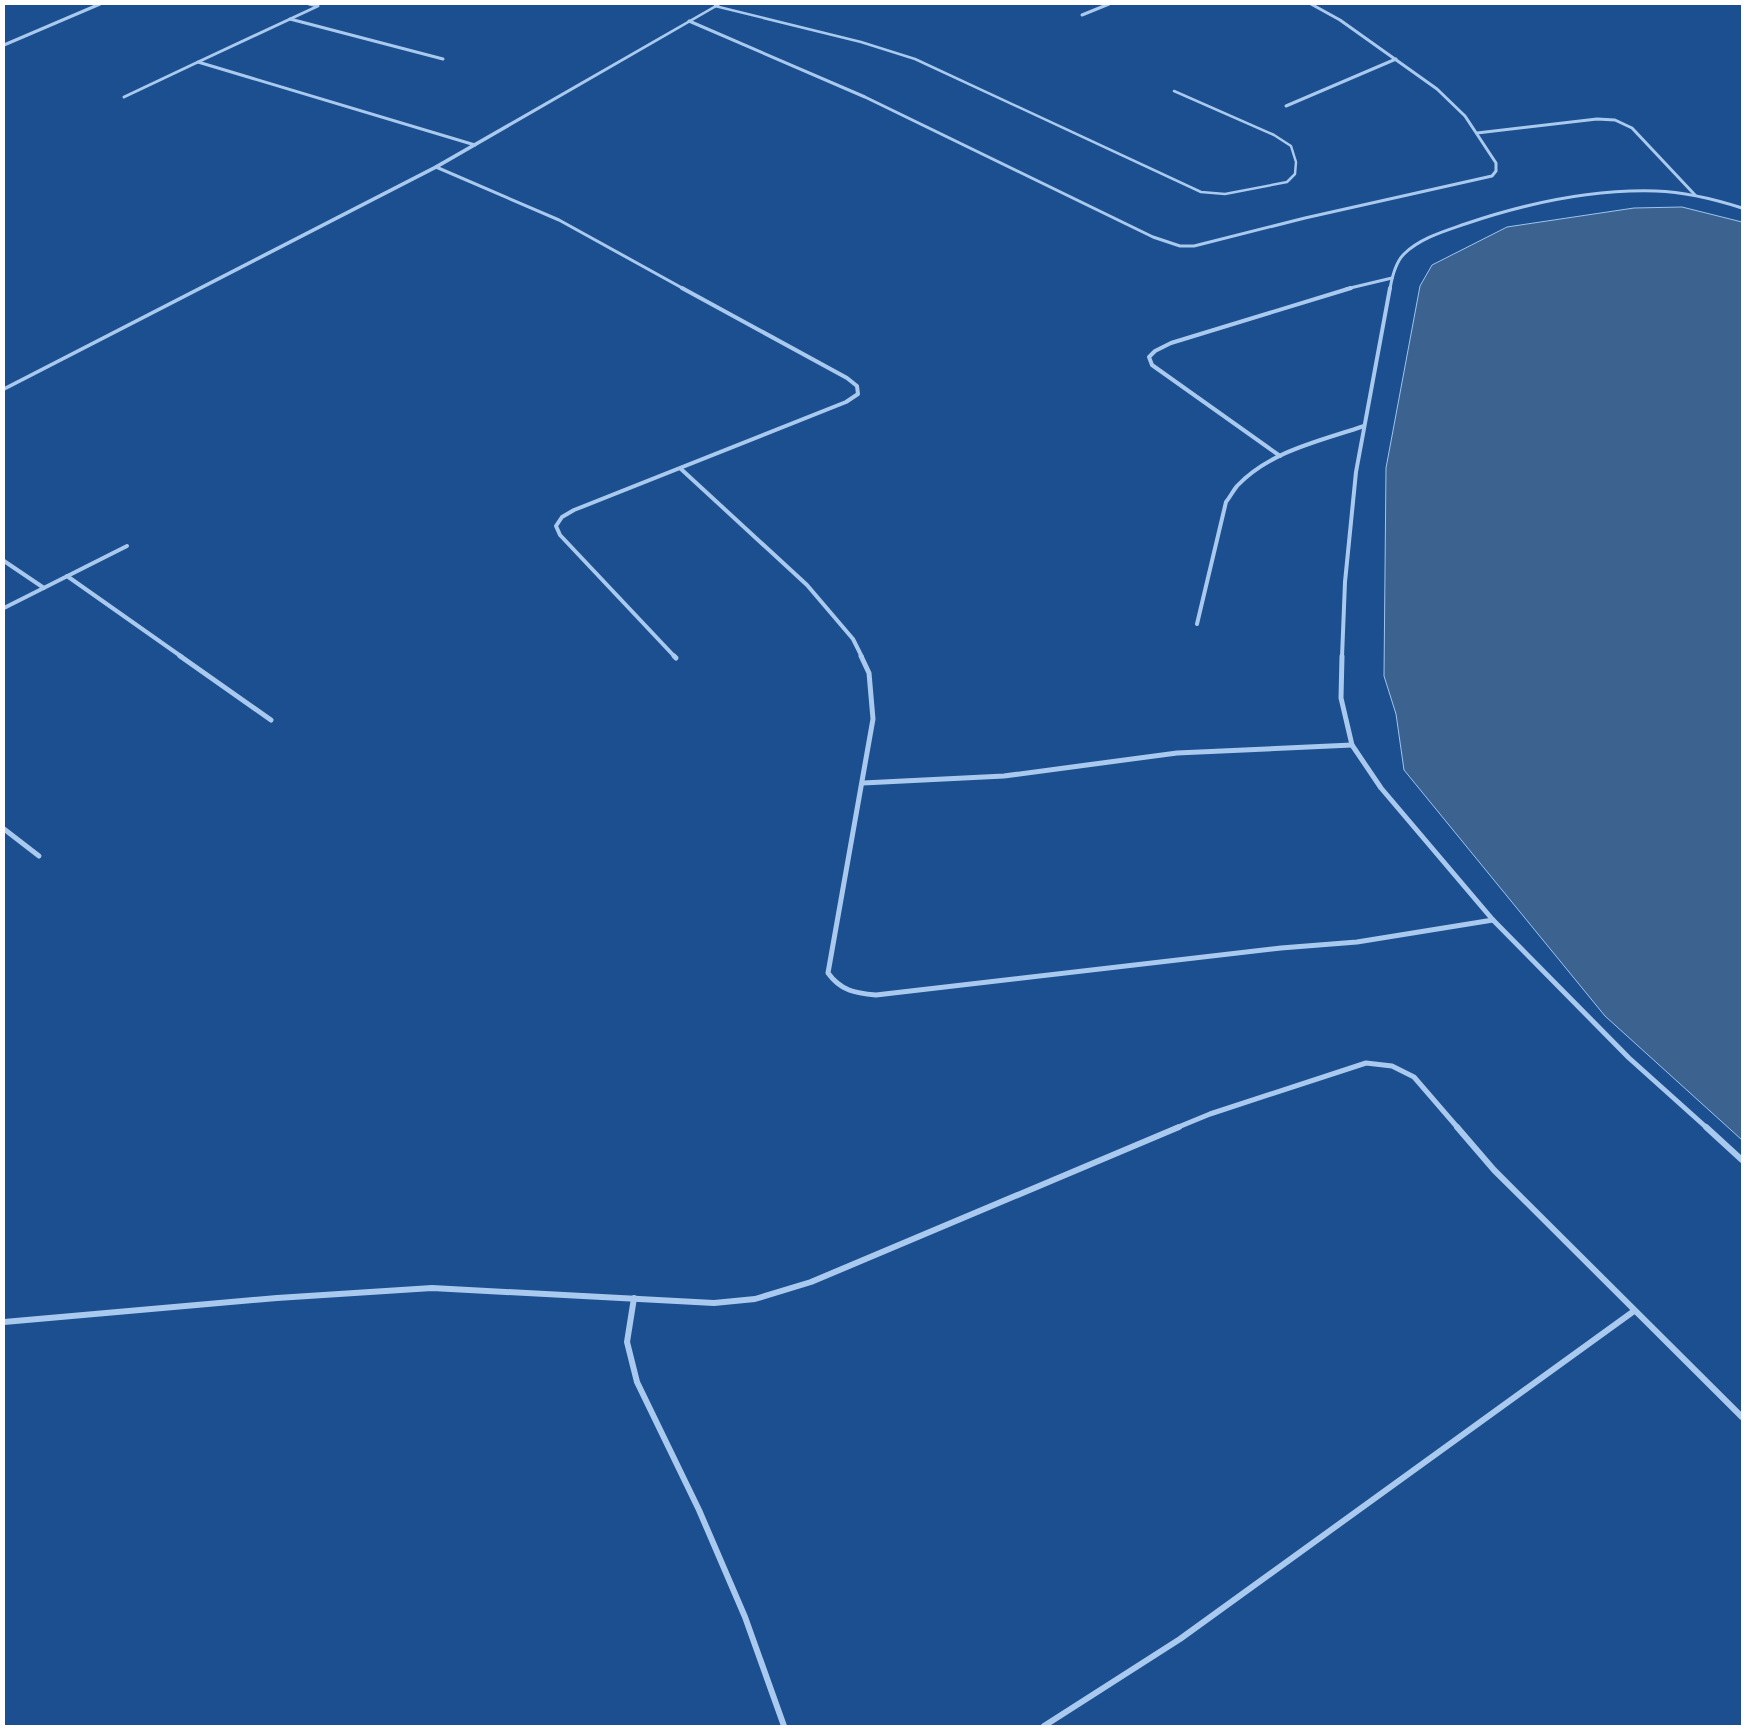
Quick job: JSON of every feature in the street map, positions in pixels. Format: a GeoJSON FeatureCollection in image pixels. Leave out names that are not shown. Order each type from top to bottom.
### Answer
{"type":"FeatureCollection","features":[{"type":"Feature","properties":{"kind":"street"},"geometry":{"type":"LineString","coordinates":[[4,45],[100,4]]}},
{"type":"Feature","properties":{"kind":"street"},"geometry":{"type":"LineString","coordinates":[[309,4],[318,6]]}},
{"type":"Feature","properties":{"kind":"street"},"geometry":{"type":"LineString","coordinates":[[124,97],[322,4]]}},
{"type":"Feature","properties":{"kind":"street"},"geometry":{"type":"LineString","coordinates":[[1082,15],[1110,4]]}},
{"type":"Feature","properties":{"kind":"street"},"geometry":{"type":"LineString","coordinates":[[689,21],[750,45],[952,137],[1153,236],[1180,246],[1194,246],[1305,218],[1492,176],[1496,171],[1496,163],[1465,116],[1437,89],[1340,20],[1311,4]]}},
{"type":"Feature","properties":{"kind":"street"},"geometry":{"type":"LineString","coordinates":[[4,389],[436,167],[717,5]]}},
{"type":"Feature","properties":{"kind":"street"},"geometry":{"type":"LineString","coordinates":[[290,19],[443,59]]}},
{"type":"Feature","properties":{"kind":"street"},"geometry":{"type":"LineString","coordinates":[[1286,106],[1396,59]]}},
{"type":"Feature","properties":{"kind":"street"},"geometry":{"type":"LineString","coordinates":[[198,62],[475,144]]}},
{"type":"Feature","properties":{"kind":"street"},"geometry":{"type":"LineString","coordinates":[[1477,133],[1597,119],[1611,119],[1624,122],[1696,195]]}},
{"type":"Feature","properties":{"kind":"street"},"geometry":{"type":"LineString","coordinates":[[436,167],[560,220],[847,378],[858,386],[858,394],[846,402],[574,510],[562,517],[556,526],[560,536],[676,658]]}},
{"type":"Feature","properties":{"kind":"street"},"geometry":{"type":"LineString","coordinates":[[1742,208],[1696,195],[1657,192],[1615,192],[1550,200],[1491,215],[1447,230],[1418,244],[1402,256],[1392,278],[1356,472],[1345,592],[1341,698],[1352,745],[1380,788],[1493,920],[1629,1058],[1742,1160]]}},
{"type":"Feature","properties":{"kind":"street"},"geometry":{"type":"LineString","coordinates":[[1280,456],[1152,365],[1149,358],[1156,351],[1171,343],[1362,284],[1392,278]]}},
{"type":"Feature","properties":{"kind":"street"},"geometry":{"type":"LineString","coordinates":[[1197,624],[1226,502],[1236,486],[1251,473],[1280,456],[1364,426]]}},
{"type":"Feature","properties":{"kind":"street"},"geometry":{"type":"LineString","coordinates":[[681,469],[806,585],[854,639],[869,673],[873,719],[828,973],[837,986],[852,992],[876,995],[1281,948],[1357,942],[1493,920]]}},
{"type":"Feature","properties":{"kind":"street"},"geometry":{"type":"LineString","coordinates":[[4,608],[127,546]]}},
{"type":"Feature","properties":{"kind":"street"},"geometry":{"type":"LineString","coordinates":[[4,561],[44,588]]}},
{"type":"Feature","properties":{"kind":"street"},"geometry":{"type":"LineString","coordinates":[[67,576],[271,720]]}},
{"type":"Feature","properties":{"kind":"street"},"geometry":{"type":"LineString","coordinates":[[863,783],[1004,776],[1176,753],[1352,745]]}},
{"type":"Feature","properties":{"kind":"street"},"geometry":{"type":"LineString","coordinates":[[4,829],[38,856]]}},
{"type":"Feature","properties":{"kind":"street"},"geometry":{"type":"LineString","coordinates":[[4,1322],[276,1298],[432,1288],[722,1302],[755,1299],[811,1282],[1210,1114],[1366,1063],[1392,1066],[1414,1077],[1494,1170],[1742,1417]]}},
{"type":"Feature","properties":{"kind":"street"},"geometry":{"type":"LineString","coordinates":[[634,1298],[628,1342],[637,1382],[703,1518],[745,1618],[784,1726]]}},
{"type":"Feature","properties":{"kind":"street"},"geometry":{"type":"LineString","coordinates":[[1044,1726],[1180,1639],[1634,1311]]}},
{"type":"Feature","properties":{"kind":"lane"},"geometry":{"type":"LineString","coordinates":[[717,5],[898,52],[1201,192],[1225,194],[1287,182],[1295,177],[1298,170],[1291,146],[1274,135],[1174,91]]}},
{"type":"Feature","properties":{"kind":"water"},"geometry":{"type":"Polygon","coordinates":[[[1682,207],[1742,222],[1742,1140],[1605,1016],[1404,770],[1396,714],[1384,676],[1386,468],[1420,286],[1432,265],[1507,227],[1634,208],[1682,207]]]}}]}
